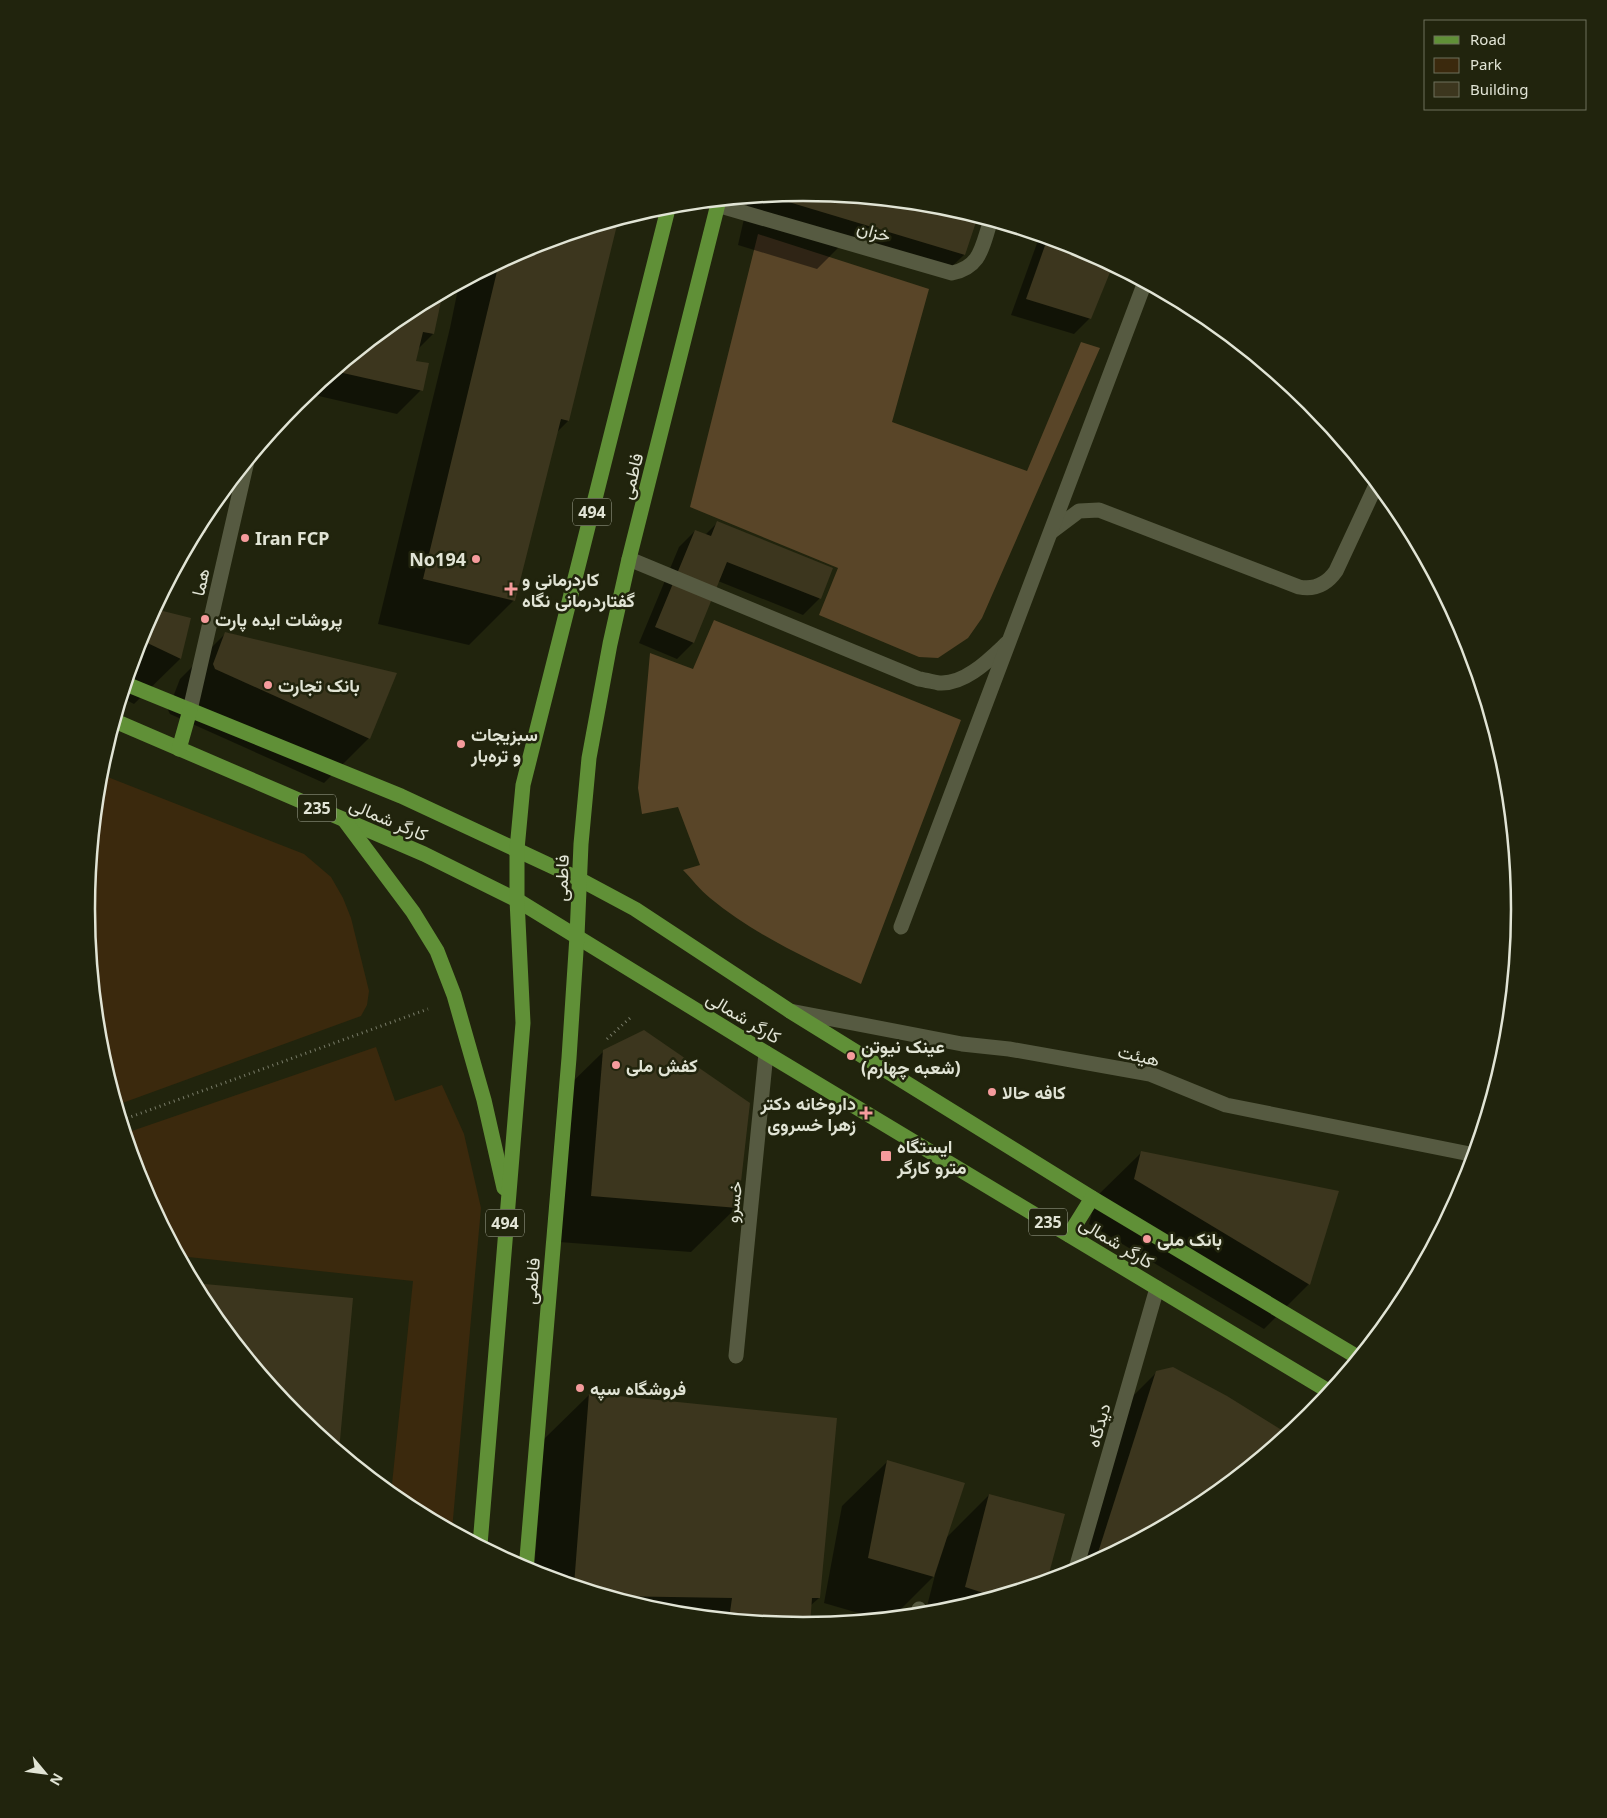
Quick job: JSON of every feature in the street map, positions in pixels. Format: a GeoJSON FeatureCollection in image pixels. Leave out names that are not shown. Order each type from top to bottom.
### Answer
{"type":"FeatureCollection","features":[{"type":"Feature","properties":{"kind":"main road","name":"فاطمی"},"geometry":{"type":"LineString","coordinates":[[527,1561],[569,1058],[579,879],[589,758],[610,644],[629,559],[717,206]]}},
{"type":"Feature","properties":{"kind":"main road","name":"فاطمی"},"geometry":{"type":"LineString","coordinates":[[480,1539],[523,1023],[517,900],[517,849],[523,785],[667,214]]}},
{"type":"Feature","properties":{"kind":"main road","name":"کارگر شمالی"},"geometry":{"type":"LineString","coordinates":[[131,686],[401,796],[517,849],[635,909],[790,1011],[1092,1198],[1354,1355]]}},
{"type":"Feature","properties":{"kind":"main road"},"geometry":{"type":"LineString","coordinates":[[179,749],[190,710]]}},
{"type":"Feature","properties":{"kind":"main road","name":"کارگر شمالی"},"geometry":{"type":"LineString","coordinates":[[120,723],[424,854],[517,900],[766,1053],[1324,1389]]}},
{"type":"Feature","properties":{"kind":"main road"},"geometry":{"type":"LineString","coordinates":[[344,820],[413,912],[438,950],[454,995],[484,1100],[507,1201]]}},
{"type":"Feature","properties":{"kind":"main road"},"geometry":{"type":"LineString","coordinates":[[1069,1235],[1092,1198]]}},
{"type":"Feature","properties":{"kind":"street","name":"خزان"},"geometry":{"type":"LineString","coordinates":[[728,205],[952,273],[963,271],[971,266],[978,257],[989,226]]}},
{"type":"Feature","properties":{"kind":"street"},"geometry":{"type":"LineString","coordinates":[[902,927],[1143,287]]}},
{"type":"Feature","properties":{"kind":"street","name":"هما"},"geometry":{"type":"LineString","coordinates":[[190,710],[244,475]]}},
{"type":"Feature","properties":{"kind":"street"},"geometry":{"type":"LineString","coordinates":[[1051,532],[1080,511],[1098,510],[1308,589],[1319,586],[1331,578],[1336,571],[1374,489]]}},
{"type":"Feature","properties":{"kind":"street"},"geometry":{"type":"LineString","coordinates":[[629,559],[920,679],[941,683],[956,679],[983,665],[1010,640]]}},
{"type":"Feature","properties":{"kind":"street","name":"هیئت"},"geometry":{"type":"LineString","coordinates":[[790,1011],[962,1044],[1009,1049],[1150,1074],[1226,1105],[1468,1154]]}},
{"type":"Feature","properties":{"kind":"street","name":"خسرو"},"geometry":{"type":"LineString","coordinates":[[736,1356],[766,1053]]}},
{"type":"Feature","properties":{"kind":"street","name":"دیدگاه"},"geometry":{"type":"LineString","coordinates":[[1078,1563],[1157,1288]]}},
{"type":"Feature","properties":{"kind":"path"},"geometry":{"type":"LineString","coordinates":[[127,1118],[428,1009]]}},
{"type":"Feature","properties":{"kind":"path"},"geometry":{"type":"LineString","coordinates":[[607,1039],[630,1018]]}},
{"type":"Feature","properties":{"kind":"green space"},"geometry":{"type":"Polygon","coordinates":[[[108,777],[304,854],[331,877],[343,898],[351,918],[369,991],[367,1005],[361,1016],[122,1103],[109,1047],[101,1001],[97,955],[95,909],[97,863],[101,817],[108,777]]]}},
{"type":"Feature","properties":{"kind":"green space"},"geometry":{"type":"Polygon","coordinates":[[[376,1047],[395,1101],[442,1085],[464,1134],[481,1208],[452,1525],[392,1485],[413,1281],[187,1257],[149,1180],[131,1131],[376,1047]]]}},
{"type":"Feature","properties":{"kind":"shaded area"},"geometry":{"type":"Polygon","coordinates":[[[758,234],[929,289],[892,422],[1027,471],[1081,342],[1100,348],[982,618],[968,638],[938,658],[919,657],[819,615],[838,568],[690,507],[758,234]]]}},
{"type":"Feature","properties":{"kind":"shaded area"},"geometry":{"type":"Polygon","coordinates":[[[714,620],[961,720],[861,984],[802,956],[745,924],[703,892],[683,870],[700,865],[678,807],[642,814],[638,788],[650,653],[693,669],[714,620]]]}},
{"type":"Feature","properties":{"kind":"building"},"geometry":{"type":"Polygon","coordinates":[[[787,201],[850,202],[896,207],[942,214],[976,222],[965,255],[787,201]]]}},
{"type":"Feature","properties":{"kind":"building"},"geometry":{"type":"Polygon","coordinates":[[[617,226],[569,421],[561,419],[515,601],[423,579],[497,271],[532,254],[617,226]]]}},
{"type":"Feature","properties":{"kind":"building"},"geometry":{"type":"Polygon","coordinates":[[[1046,243],[1075,254],[1111,271],[1091,319],[1026,299],[1046,243]]]}},
{"type":"Feature","properties":{"kind":"building"},"geometry":{"type":"Polygon","coordinates":[[[441,300],[434,334],[423,332],[416,361],[429,363],[423,391],[340,372],[372,347],[441,300]]]}},
{"type":"Feature","properties":{"kind":"building"},"geometry":{"type":"Polygon","coordinates":[[[717,521],[833,568],[821,599],[727,562],[694,643],[655,627],[695,530],[711,536],[717,521]]]}},
{"type":"Feature","properties":{"kind":"building"},"geometry":{"type":"Polygon","coordinates":[[[161,611],[191,618],[181,659],[147,643],[161,611]]]}},
{"type":"Feature","properties":{"kind":"building"},"geometry":{"type":"Polygon","coordinates":[[[225,632],[397,673],[370,739],[215,669],[213,664],[225,632]]]}},
{"type":"Feature","properties":{"kind":"building"},"geometry":{"type":"Polygon","coordinates":[[[644,1030],[750,1103],[738,1208],[591,1196],[603,1050],[644,1030]]]}},
{"type":"Feature","properties":{"kind":"building"},"geometry":{"type":"Polygon","coordinates":[[[1141,1151],[1339,1191],[1310,1285],[1134,1179],[1141,1151]]]}},
{"type":"Feature","properties":{"kind":"building"},"geometry":{"type":"Polygon","coordinates":[[[202,1284],[353,1298],[340,1445],[271,1376],[241,1340],[202,1284]]]}},
{"type":"Feature","properties":{"kind":"building"},"geometry":{"type":"Polygon","coordinates":[[[1173,1367],[1227,1396],[1283,1431],[1235,1471],[1197,1498],[1158,1523],[1098,1553],[1156,1371],[1173,1367]]]}},
{"type":"Feature","properties":{"kind":"building"},"geometry":{"type":"Polygon","coordinates":[[[589,1393],[837,1418],[820,1598],[812,1598],[811,1618],[730,1613],[732,1598],[634,1596],[574,1579],[589,1393]]]}},
{"type":"Feature","properties":{"kind":"building"},"geometry":{"type":"Polygon","coordinates":[[[887,1460],[965,1483],[934,1577],[868,1558],[887,1460]]]}},
{"type":"Feature","properties":{"kind":"building"},"geometry":{"type":"Polygon","coordinates":[[[989,1494],[1065,1514],[1049,1573],[985,1593],[965,1587],[989,1494]]]}},
{"type":"Feature","properties":{"kind":"place","name":"Iran FCP"},"geometry":{"type":"Point","coordinates":[245,538]}},
{"type":"Feature","properties":{"kind":"place","name":"No194"},"geometry":{"type":"Point","coordinates":[476,559]}},
{"type":"Feature","properties":{"kind":"place","name":"کاردرمانی و گفتاردرمانی نگاه"},"geometry":{"type":"Point","coordinates":[511,589]}},
{"type":"Feature","properties":{"kind":"place","name":"پروشات ایده پارت"},"geometry":{"type":"Point","coordinates":[205,619]}},
{"type":"Feature","properties":{"kind":"place","name":"بانک تجارت"},"geometry":{"type":"Point","coordinates":[268,685]}},
{"type":"Feature","properties":{"kind":"place","name":"سبزیجات و تره‌بار"},"geometry":{"type":"Point","coordinates":[461,744]}},
{"type":"Feature","properties":{"kind":"place","name":"عینک نیوتن (شعبه چهارم)"},"geometry":{"type":"Point","coordinates":[851,1056]}},
{"type":"Feature","properties":{"kind":"place","name":"کفش ملی"},"geometry":{"type":"Point","coordinates":[616,1065]}},
{"type":"Feature","properties":{"kind":"place","name":"کافه حالا"},"geometry":{"type":"Point","coordinates":[992,1092]}},
{"type":"Feature","properties":{"kind":"place","name":"داروخانه دکتر زهرا خسروی"},"geometry":{"type":"Point","coordinates":[866,1113]}},
{"type":"Feature","properties":{"kind":"place","name":"ایستگاه مترو کارگر"},"geometry":{"type":"Point","coordinates":[886,1156]}},
{"type":"Feature","properties":{"kind":"place","name":"بانک ملی"},"geometry":{"type":"Point","coordinates":[1147,1239]}},
{"type":"Feature","properties":{"kind":"place","name":"فروشگاه سپه"},"geometry":{"type":"Point","coordinates":[580,1388]}}]}
